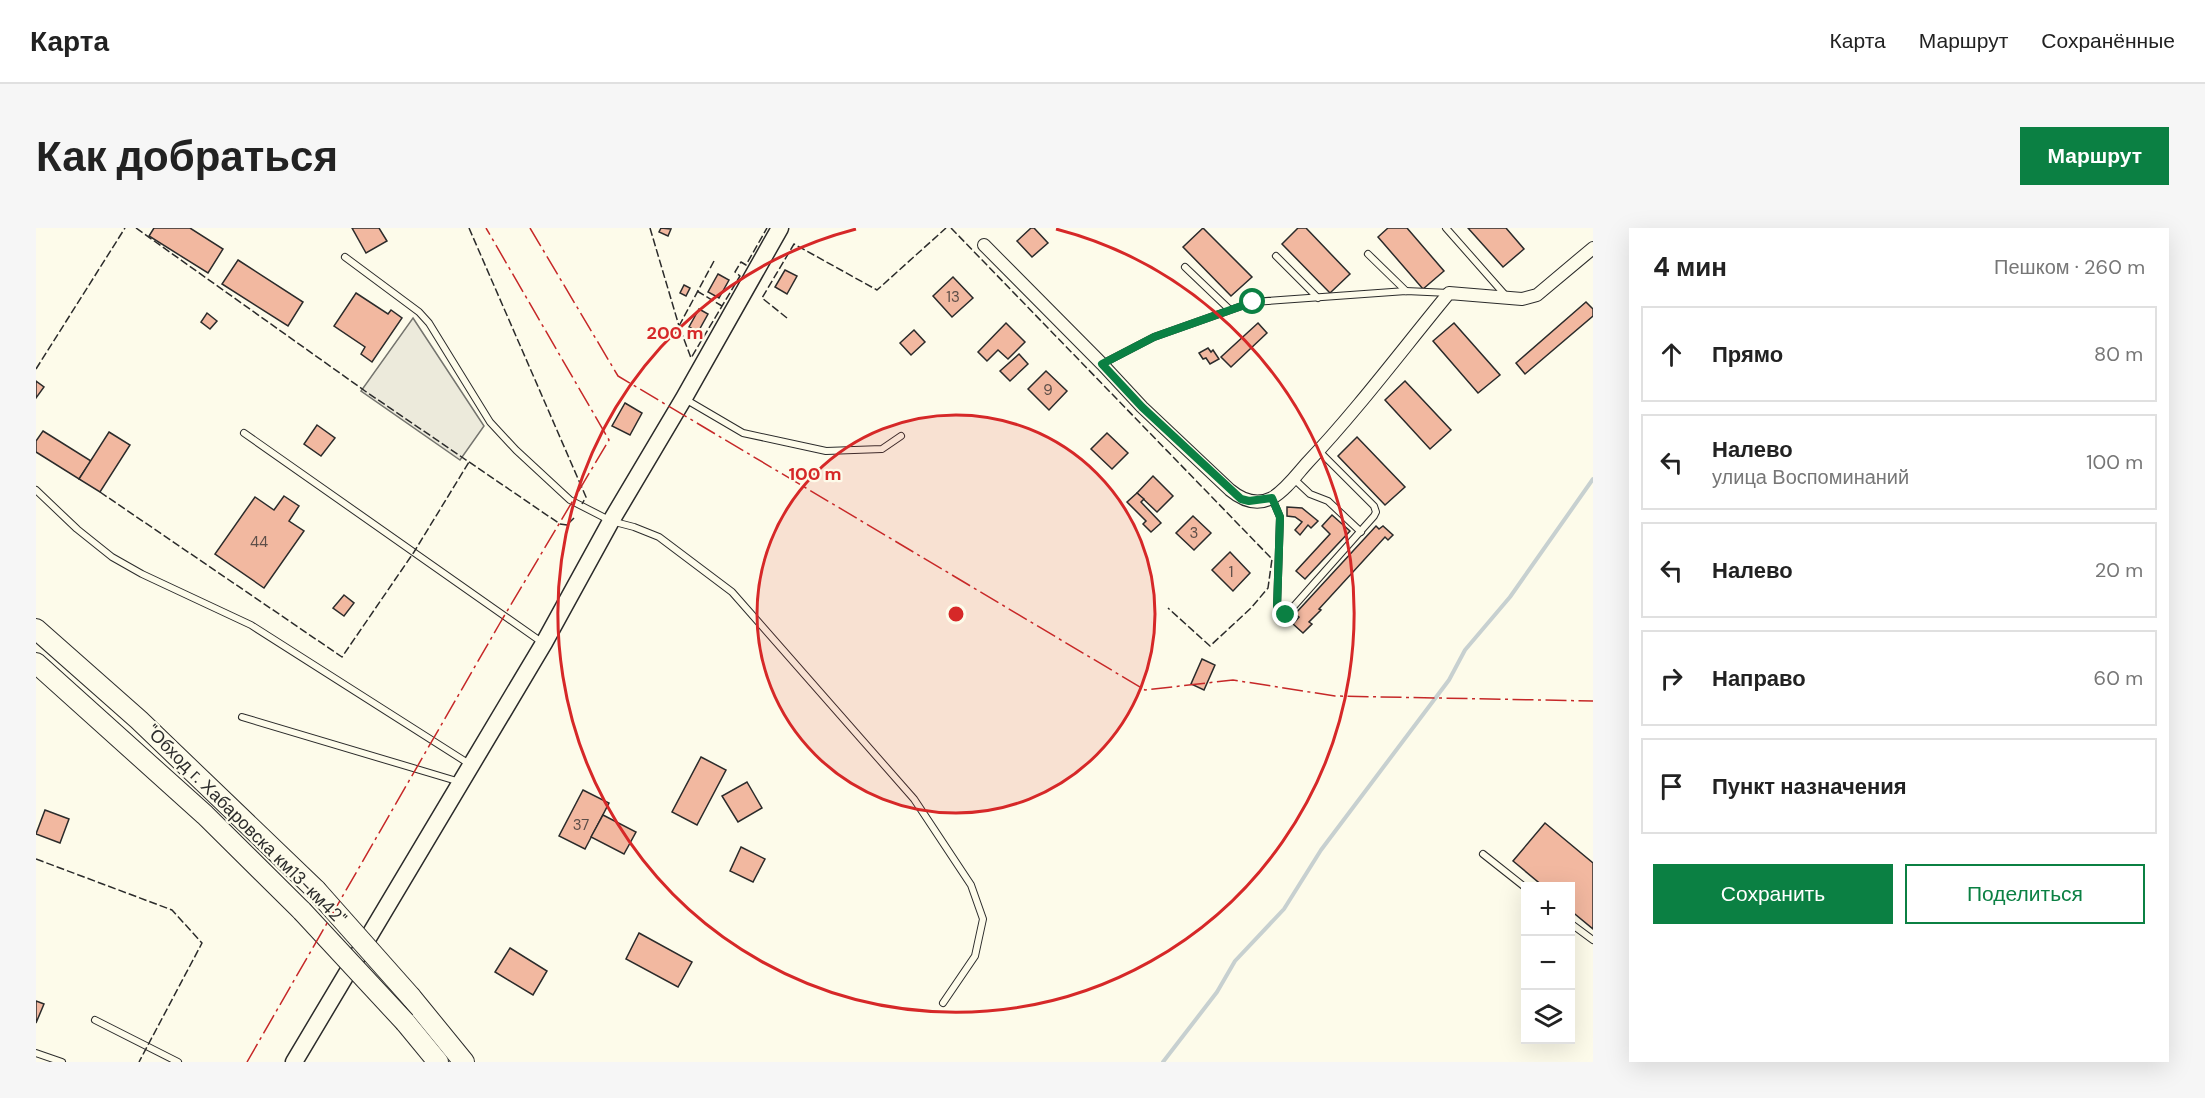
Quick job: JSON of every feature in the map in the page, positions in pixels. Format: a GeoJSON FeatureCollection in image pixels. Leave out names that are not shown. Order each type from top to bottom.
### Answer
{"type":"FeatureCollection","features":[{"type":"Feature","properties":{"kind":"highway","name":"\"Обход г. Хабаровска км13-км42\""},"geometry":{"type":"LineString","coordinates":[[36,629],[139,720],[316,890],[465,1062]]}},
{"type":"Feature","properties":{"kind":"highway","name":"\"Обход г. Хабаровска км13-км42\""},"geometry":{"type":"LineString","coordinates":[[36,663],[205,815],[302,911],[405,1022],[438,1062]]}},
{"type":"Feature","properties":{"kind":"main road"},"geometry":{"type":"LineString","coordinates":[[294,1062],[544,644],[611,521],[780,228]]}},
{"type":"Feature","properties":{"kind":"street"},"geometry":{"type":"LineString","coordinates":[[984,246],[1142,407],[1230,490],[1241,499],[1249,501],[1272,498],[1293,478],[1319,450],[1449,293],[1522,299],[1537,295],[1593,248]]}},
{"type":"Feature","properties":{"kind":"lane"},"geometry":{"type":"LineString","coordinates":[[1446,228],[1508,298]]}},
{"type":"Feature","properties":{"kind":"lane"},"geometry":{"type":"LineString","coordinates":[[1368,254],[1406,291]]}},
{"type":"Feature","properties":{"kind":"lane"},"geometry":{"type":"LineString","coordinates":[[1276,256],[1318,298]]}},
{"type":"Feature","properties":{"kind":"lane"},"geometry":{"type":"LineString","coordinates":[[345,257],[419,312],[429,323],[490,422],[516,450],[570,500],[611,521],[659,537],[732,592],[914,799],[971,885],[983,920],[975,956],[943,1004]]}},
{"type":"Feature","properties":{"kind":"lane"},"geometry":{"type":"LineString","coordinates":[[1185,267],[1229,309]]}},
{"type":"Feature","properties":{"kind":"lane"},"geometry":{"type":"LineString","coordinates":[[1102,364],[1154,337],[1253,302],[1406,291],[1449,293]]}},
{"type":"Feature","properties":{"kind":"lane"},"geometry":{"type":"LineString","coordinates":[[684,398],[743,433],[826,451],[882,449],[901,436]]}},
{"type":"Feature","properties":{"kind":"lane"},"geometry":{"type":"LineString","coordinates":[[244,433],[544,644]]}},
{"type":"Feature","properties":{"kind":"lane"},"geometry":{"type":"LineString","coordinates":[[1272,498],[1280,517],[1277,608],[1282,615],[1286,615],[1361,532],[1376,512],[1374,506],[1319,450]]}},
{"type":"Feature","properties":{"kind":"lane"},"geometry":{"type":"LineString","coordinates":[[1293,478],[1310,494],[1328,501],[1361,532]]}},
{"type":"Feature","properties":{"kind":"lane"},"geometry":{"type":"LineString","coordinates":[[36,490],[77,529],[112,557],[142,574],[251,624],[472,765]]}},
{"type":"Feature","properties":{"kind":"lane"},"geometry":{"type":"LineString","coordinates":[[242,717],[461,782]]}},
{"type":"Feature","properties":{"kind":"lane"},"geometry":{"type":"LineString","coordinates":[[1483,854],[1521,884]]}},
{"type":"Feature","properties":{"kind":"lane"},"geometry":{"type":"LineString","coordinates":[[1575,927],[1593,940]]}},
{"type":"Feature","properties":{"kind":"lane"},"geometry":{"type":"LineString","coordinates":[[95,1020],[178,1062]]}},
{"type":"Feature","properties":{"kind":"lane"},"geometry":{"type":"LineString","coordinates":[[36,1053],[62,1062]]}},
{"type":"Feature","properties":{"kind":"shaded area"},"geometry":{"type":"Polygon","coordinates":[[[413,318],[484,426],[460,460],[361,391],[413,318]]]}},
{"type":"Feature","properties":{"kind":"building"},"geometry":{"type":"Polygon","coordinates":[[[154,228],[190,228],[223,249],[208,273],[149,236],[154,228]]]}},
{"type":"Feature","properties":{"kind":"building"},"geometry":{"type":"Polygon","coordinates":[[[352,228],[379,228],[387,241],[366,253],[352,228]]]}},
{"type":"Feature","properties":{"kind":"building"},"geometry":{"type":"Polygon","coordinates":[[[661,228],[671,229],[668,236],[659,232],[661,228]]]}},
{"type":"Feature","properties":{"kind":"building"},"geometry":{"type":"Polygon","coordinates":[[[1031,228],[1034,228],[1048,243],[1032,257],[1017,241],[1031,228]]]}},
{"type":"Feature","properties":{"kind":"building"},"geometry":{"type":"Polygon","coordinates":[[[1203,228],[1252,277],[1231,296],[1183,247],[1203,228]]]}},
{"type":"Feature","properties":{"kind":"building"},"geometry":{"type":"Polygon","coordinates":[[[1298,228],[1306,228],[1350,274],[1330,293],[1282,244],[1298,228]]]}},
{"type":"Feature","properties":{"kind":"building"},"geometry":{"type":"Polygon","coordinates":[[[1388,228],[1407,228],[1444,271],[1423,289],[1378,237],[1388,228]]]}},
{"type":"Feature","properties":{"kind":"building"},"geometry":{"type":"Polygon","coordinates":[[[1468,228],[1506,228],[1524,249],[1503,267],[1468,228]]]}},
{"type":"Feature","properties":{"kind":"building"},"geometry":{"type":"Polygon","coordinates":[[[238,260],[303,302],[288,326],[222,284],[238,260]]]}},
{"type":"Feature","properties":{"kind":"building"},"geometry":{"type":"Polygon","coordinates":[[[785,270],[797,276],[787,294],[775,287],[785,270]]]}},
{"type":"Feature","properties":{"kind":"building"},"geometry":{"type":"Polygon","coordinates":[[[718,274],[729,280],[719,298],[708,292],[718,274]]]}},
{"type":"Feature","properties":{"kind":"building"},"geometry":{"type":"Polygon","coordinates":[[[953,277],[973,298],[952,317],[933,296],[953,277]]]}},
{"type":"Feature","properties":{"kind":"building"},"geometry":{"type":"Polygon","coordinates":[[[684,285],[690,288],[686,296],[680,293],[684,285]]]}},
{"type":"Feature","properties":{"kind":"building"},"geometry":{"type":"Polygon","coordinates":[[[356,293],[388,314],[391,310],[402,318],[372,362],[361,354],[365,347],[334,326],[356,293]]]}},
{"type":"Feature","properties":{"kind":"building"},"geometry":{"type":"Polygon","coordinates":[[[1586,302],[1593,309],[1593,316],[1525,374],[1516,363],[1586,302]]]}},
{"type":"Feature","properties":{"kind":"building"},"geometry":{"type":"Polygon","coordinates":[[[699,309],[708,314],[698,332],[689,327],[699,309]]]}},
{"type":"Feature","properties":{"kind":"building"},"geometry":{"type":"Polygon","coordinates":[[[207,313],[217,321],[210,329],[201,322],[207,313]]]}},
{"type":"Feature","properties":{"kind":"building"},"geometry":{"type":"Polygon","coordinates":[[[1006,323],[1025,342],[1008,359],[998,350],[987,361],[978,352],[1006,323]]]}},
{"type":"Feature","properties":{"kind":"building"},"geometry":{"type":"Polygon","coordinates":[[[1258,323],[1267,333],[1231,367],[1221,357],[1258,323]]]}},
{"type":"Feature","properties":{"kind":"building"},"geometry":{"type":"Polygon","coordinates":[[[1454,323],[1500,375],[1478,393],[1433,341],[1454,323]]]}},
{"type":"Feature","properties":{"kind":"building"},"geometry":{"type":"Polygon","coordinates":[[[914,330],[925,342],[911,355],[900,343],[914,330]]]}},
{"type":"Feature","properties":{"kind":"building"},"geometry":{"type":"Polygon","coordinates":[[[1208,348],[1211,352],[1213,350],[1219,359],[1210,364],[1199,353],[1208,348]]]}},
{"type":"Feature","properties":{"kind":"building"},"geometry":{"type":"Polygon","coordinates":[[[1019,354],[1028,364],[1010,381],[1000,371],[1019,354]]]}},
{"type":"Feature","properties":{"kind":"building"},"geometry":{"type":"Polygon","coordinates":[[[1046,371],[1067,391],[1049,410],[1028,389],[1046,371]]]}},
{"type":"Feature","properties":{"kind":"building"},"geometry":{"type":"Polygon","coordinates":[[[36,381],[44,387],[36,398],[36,381]]]}},
{"type":"Feature","properties":{"kind":"building"},"geometry":{"type":"Polygon","coordinates":[[[1405,381],[1451,430],[1430,449],[1385,400],[1405,381]]]}},
{"type":"Feature","properties":{"kind":"building"},"geometry":{"type":"Polygon","coordinates":[[[625,403],[642,413],[630,435],[612,426],[625,403]]]}},
{"type":"Feature","properties":{"kind":"building"},"geometry":{"type":"Polygon","coordinates":[[[317,425],[335,438],[321,456],[304,444],[317,425]]]}},
{"type":"Feature","properties":{"kind":"building"},"geometry":{"type":"Polygon","coordinates":[[[43,431],[91,461],[79,479],[36,452],[36,441],[43,431]]]}},
{"type":"Feature","properties":{"kind":"building"},"geometry":{"type":"Polygon","coordinates":[[[109,432],[130,445],[100,492],[79,479],[109,432]]]}},
{"type":"Feature","properties":{"kind":"building"},"geometry":{"type":"Polygon","coordinates":[[[1107,433],[1128,453],[1112,469],[1091,449],[1107,433]]]}},
{"type":"Feature","properties":{"kind":"building"},"geometry":{"type":"Polygon","coordinates":[[[1357,437],[1405,487],[1385,505],[1338,456],[1357,437]]]}},
{"type":"Feature","properties":{"kind":"building"},"geometry":{"type":"Polygon","coordinates":[[[1153,476],[1173,496],[1157,512],[1137,493],[1153,476]]]}},
{"type":"Feature","properties":{"kind":"building"},"geometry":{"type":"Polygon","coordinates":[[[1137,493],[1144,499],[1141,502],[1161,523],[1151,532],[1143,524],[1146,521],[1127,502],[1137,493]]]}},
{"type":"Feature","properties":{"kind":"building"},"geometry":{"type":"Polygon","coordinates":[[[284,496],[299,506],[289,521],[304,531],[264,588],[215,554],[255,497],[274,510],[284,496]]]}},
{"type":"Feature","properties":{"kind":"building"},"geometry":{"type":"Polygon","coordinates":[[[1287,507],[1302,508],[1318,521],[1311,528],[1308,525],[1300,535],[1295,530],[1302,522],[1295,517],[1287,516],[1287,507]]]}},
{"type":"Feature","properties":{"kind":"building"},"geometry":{"type":"Polygon","coordinates":[[[1332,515],[1350,531],[1305,579],[1296,571],[1330,534],[1322,526],[1332,515]]]}},
{"type":"Feature","properties":{"kind":"building"},"geometry":{"type":"Polygon","coordinates":[[[1193,516],[1211,533],[1194,550],[1176,533],[1193,516]]]}},
{"type":"Feature","properties":{"kind":"building"},"geometry":{"type":"Polygon","coordinates":[[[1376,526],[1379,529],[1383,526],[1393,535],[1388,540],[1385,537],[1319,609],[1321,610],[1309,622],[1312,624],[1303,633],[1293,624],[1299,617],[1295,614],[1376,526]]]}},
{"type":"Feature","properties":{"kind":"building"},"geometry":{"type":"Polygon","coordinates":[[[1230,552],[1250,573],[1233,591],[1212,570],[1230,552]]]}},
{"type":"Feature","properties":{"kind":"building"},"geometry":{"type":"Polygon","coordinates":[[[344,595],[354,603],[344,616],[333,608],[344,595]]]}},
{"type":"Feature","properties":{"kind":"building"},"geometry":{"type":"Polygon","coordinates":[[[1202,659],[1215,665],[1204,690],[1191,684],[1202,659]]]}},
{"type":"Feature","properties":{"kind":"building"},"geometry":{"type":"Polygon","coordinates":[[[701,757],[726,770],[697,825],[672,812],[701,757]]]}},
{"type":"Feature","properties":{"kind":"building"},"geometry":{"type":"Polygon","coordinates":[[[747,782],[762,808],[738,822],[722,796],[747,782]]]}},
{"type":"Feature","properties":{"kind":"building"},"geometry":{"type":"Polygon","coordinates":[[[583,790],[609,803],[585,849],[559,836],[583,790]]]}},
{"type":"Feature","properties":{"kind":"building"},"geometry":{"type":"Polygon","coordinates":[[[45,810],[69,819],[60,843],[36,834],[45,810]]]}},
{"type":"Feature","properties":{"kind":"building"},"geometry":{"type":"Polygon","coordinates":[[[603,815],[636,832],[624,854],[591,837],[603,815]]]}},
{"type":"Feature","properties":{"kind":"building"},"geometry":{"type":"Polygon","coordinates":[[[1545,823],[1593,863],[1593,929],[1575,914],[1575,882],[1538,882],[1513,861],[1545,823]]]}},
{"type":"Feature","properties":{"kind":"building"},"geometry":{"type":"Polygon","coordinates":[[[741,847],[765,859],[753,882],[730,871],[741,847]]]}},
{"type":"Feature","properties":{"kind":"building"},"geometry":{"type":"Polygon","coordinates":[[[639,933],[692,962],[678,987],[626,959],[639,933]]]}},
{"type":"Feature","properties":{"kind":"building"},"geometry":{"type":"Polygon","coordinates":[[[510,948],[547,971],[533,995],[495,972],[510,948]]]}},
{"type":"Feature","properties":{"kind":"building"},"geometry":{"type":"Polygon","coordinates":[[[36,1001],[44,1004],[36,1023],[36,1001]]]}},
{"type":"Feature","properties":{"kind":"waterway"},"geometry":{"type":"LineString","coordinates":[[1163,1062],[1217,992],[1235,961],[1284,909],[1321,850],[1449,680],[1465,650],[1510,597],[1593,479]]}},
{"type":"Feature","properties":{"kind":"fence"},"geometry":{"type":"LineString","coordinates":[[36,369],[125,228]]}},
{"type":"Feature","properties":{"kind":"fence"},"geometry":{"type":"LineString","coordinates":[[136,228],[365,391],[560,524],[567,525],[574,518]]}},
{"type":"Feature","properties":{"kind":"fence"},"geometry":{"type":"LineString","coordinates":[[469,228],[586,497],[582,504]]}},
{"type":"Feature","properties":{"kind":"fence"},"geometry":{"type":"LineString","coordinates":[[650,228],[679,326]]}},
{"type":"Feature","properties":{"kind":"fence"},"geometry":{"type":"LineString","coordinates":[[714,261],[679,326],[691,358],[740,276],[735,272],[741,262],[746,265],[767,228]]}},
{"type":"Feature","properties":{"kind":"fence"},"geometry":{"type":"LineString","coordinates":[[787,318],[762,298],[794,244],[877,290],[946,228]]}},
{"type":"Feature","properties":{"kind":"fence"},"geometry":{"type":"LineString","coordinates":[[951,228],[1272,559],[1268,588],[1251,608],[1210,646],[1168,608]]}},
{"type":"Feature","properties":{"kind":"fence"},"geometry":{"type":"LineString","coordinates":[[697,291],[722,306]]}},
{"type":"Feature","properties":{"kind":"fence"},"geometry":{"type":"LineString","coordinates":[[100,492],[342,657],[414,552],[469,462]]}},
{"type":"Feature","properties":{"kind":"fence"},"geometry":{"type":"LineString","coordinates":[[36,859],[172,910],[202,943],[139,1062]]}},
{"type":"Feature","properties":{"kind":"power"},"geometry":{"type":"LineString","coordinates":[[247,1062],[500,623],[609,440],[486,228]]}},
{"type":"Feature","properties":{"kind":"power"},"geometry":{"type":"LineString","coordinates":[[530,228],[618,376],[1145,690],[1233,680],[1335,696],[1593,701]]}},
{"type":"Feature","properties":{"kind":"route"},"geometry":{"type":"LineString","coordinates":[[1253,302],[1154,337],[1102,364],[1142,407],[1241,499],[1249,501],[1272,498],[1280,517],[1277,608],[1282,615],[1286,615]]}}]}
